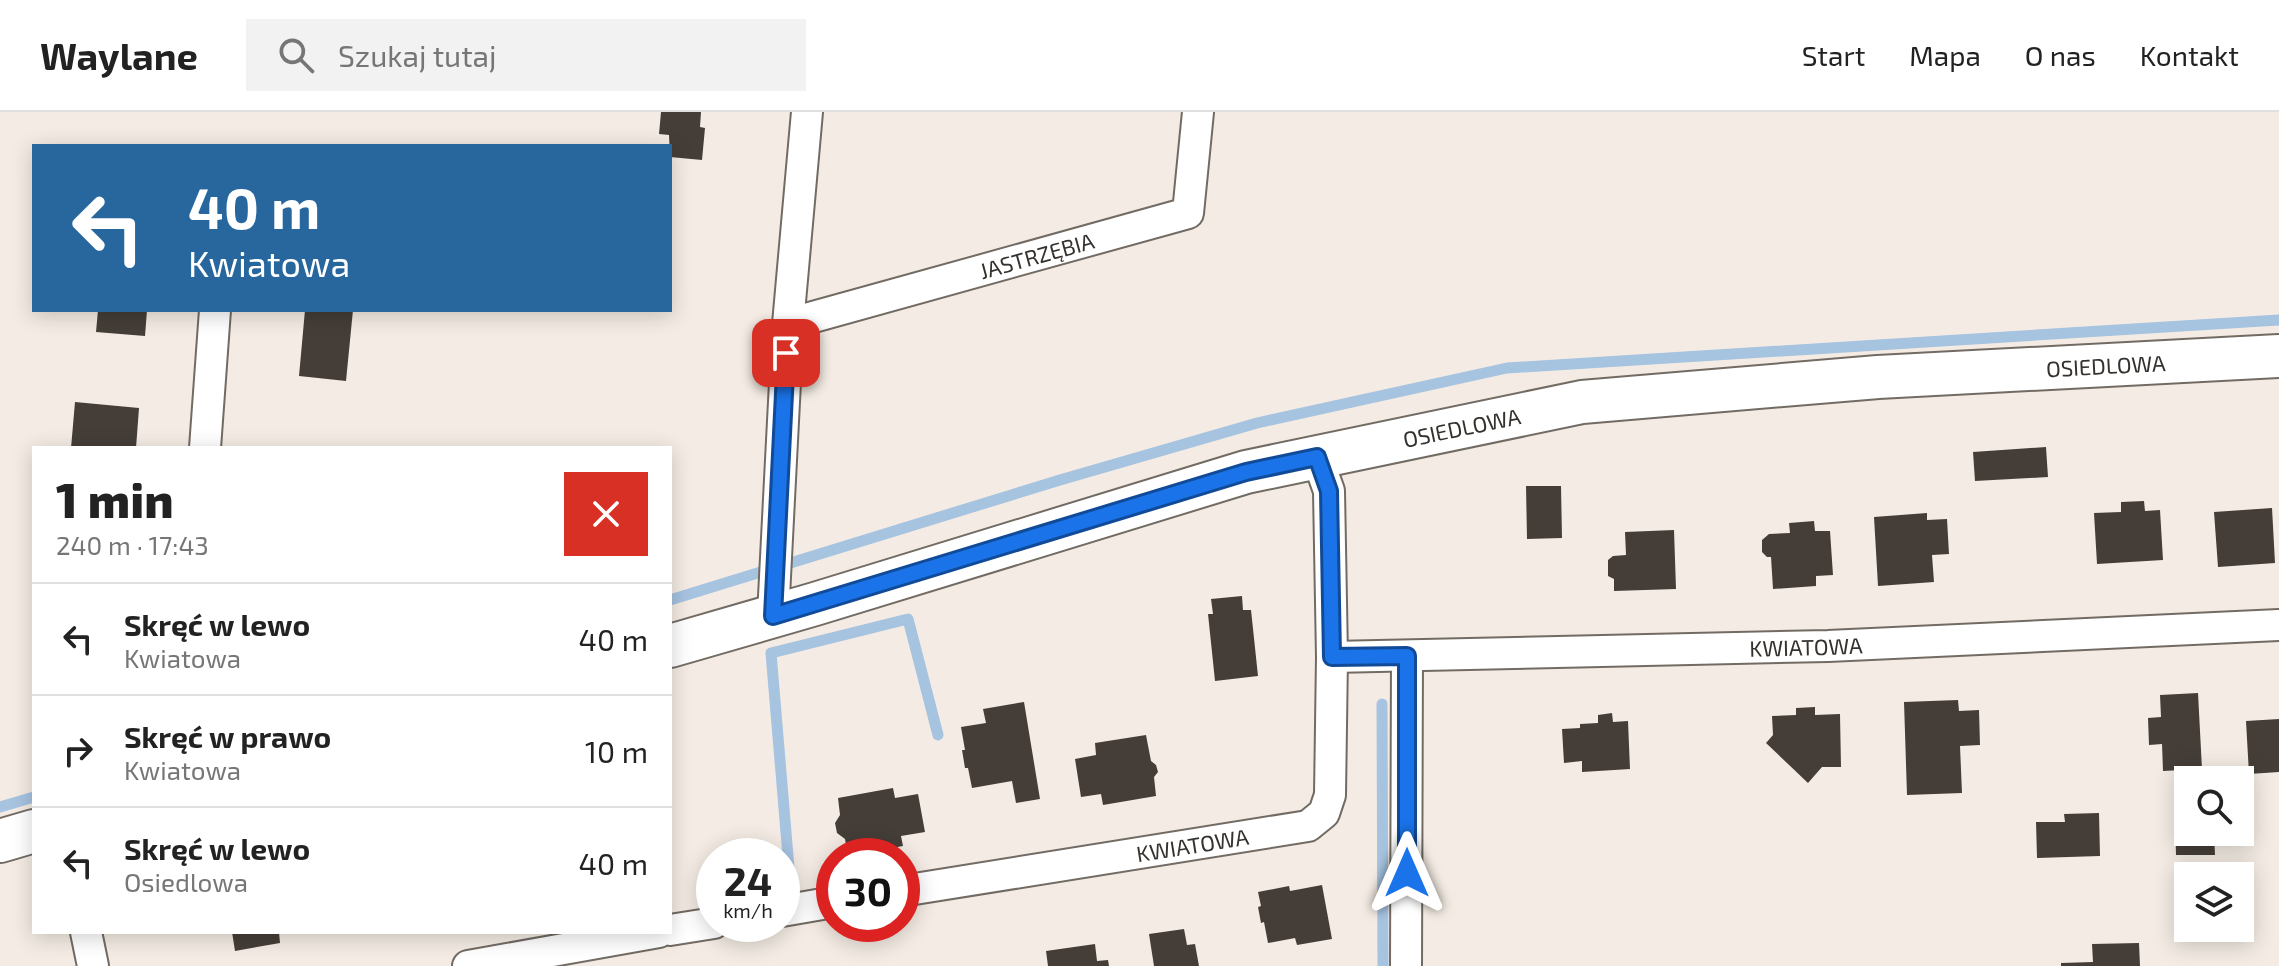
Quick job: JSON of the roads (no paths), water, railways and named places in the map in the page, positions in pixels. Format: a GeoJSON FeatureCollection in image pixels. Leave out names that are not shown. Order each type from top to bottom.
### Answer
{"type":"FeatureCollection","features":[{"type":"Feature","properties":{"kind":"street"},"geometry":{"type":"LineString","coordinates":[[774,599],[788,324],[807,112]]}},
{"type":"Feature","properties":{"kind":"street","name":"JASTRZĘBIA"},"geometry":{"type":"LineString","coordinates":[[788,324],[1188,213],[1198,112]]}},
{"type":"Feature","properties":{"kind":"street"},"geometry":{"type":"LineString","coordinates":[[205,446],[215,312]]}},
{"type":"Feature","properties":{"kind":"street","name":"OSIEDLOWA"},"geometry":{"type":"LineString","coordinates":[[672,645],[774,599],[1246,472],[1582,402],[1878,377],[2279,356]]}},
{"type":"Feature","properties":{"kind":"street","name":"KWIATOWA"},"geometry":{"type":"LineString","coordinates":[[920,888],[1308,826],[1324,813],[1330,795],[1332,657],[1329,491],[1317,457]]}},
{"type":"Feature","properties":{"kind":"street","name":"KWIATOWA"},"geometry":{"type":"LineString","coordinates":[[1332,657],[1828,646],[2279,625]]}},
{"type":"Feature","properties":{"kind":"street"},"geometry":{"type":"LineString","coordinates":[[1406,966],[1407,656]]}},
{"type":"Feature","properties":{"kind":"street"},"geometry":{"type":"LineString","coordinates":[[0,841],[32,832]]}},
{"type":"Feature","properties":{"kind":"street"},"geometry":{"type":"LineString","coordinates":[[672,930],[696,926]]}},
{"type":"Feature","properties":{"kind":"street"},"geometry":{"type":"LineString","coordinates":[[86,934],[93,966]]}},
{"type":"Feature","properties":{"kind":"street"},"geometry":{"type":"LineString","coordinates":[[468,966],[648,934]]}},
{"type":"Feature","properties":{"kind":"waterway"},"geometry":{"type":"LineString","coordinates":[[672,599],[1257,423],[1507,368],[2279,320]]}},
{"type":"Feature","properties":{"kind":"waterway"},"geometry":{"type":"LineString","coordinates":[[786,838],[771,653],[908,619],[938,735]]}},
{"type":"Feature","properties":{"kind":"waterway"},"geometry":{"type":"LineString","coordinates":[[1382,704],[1383,966]]}},
{"type":"Feature","properties":{"kind":"waterway"},"geometry":{"type":"LineString","coordinates":[[0,807],[32,798]]}}]}
